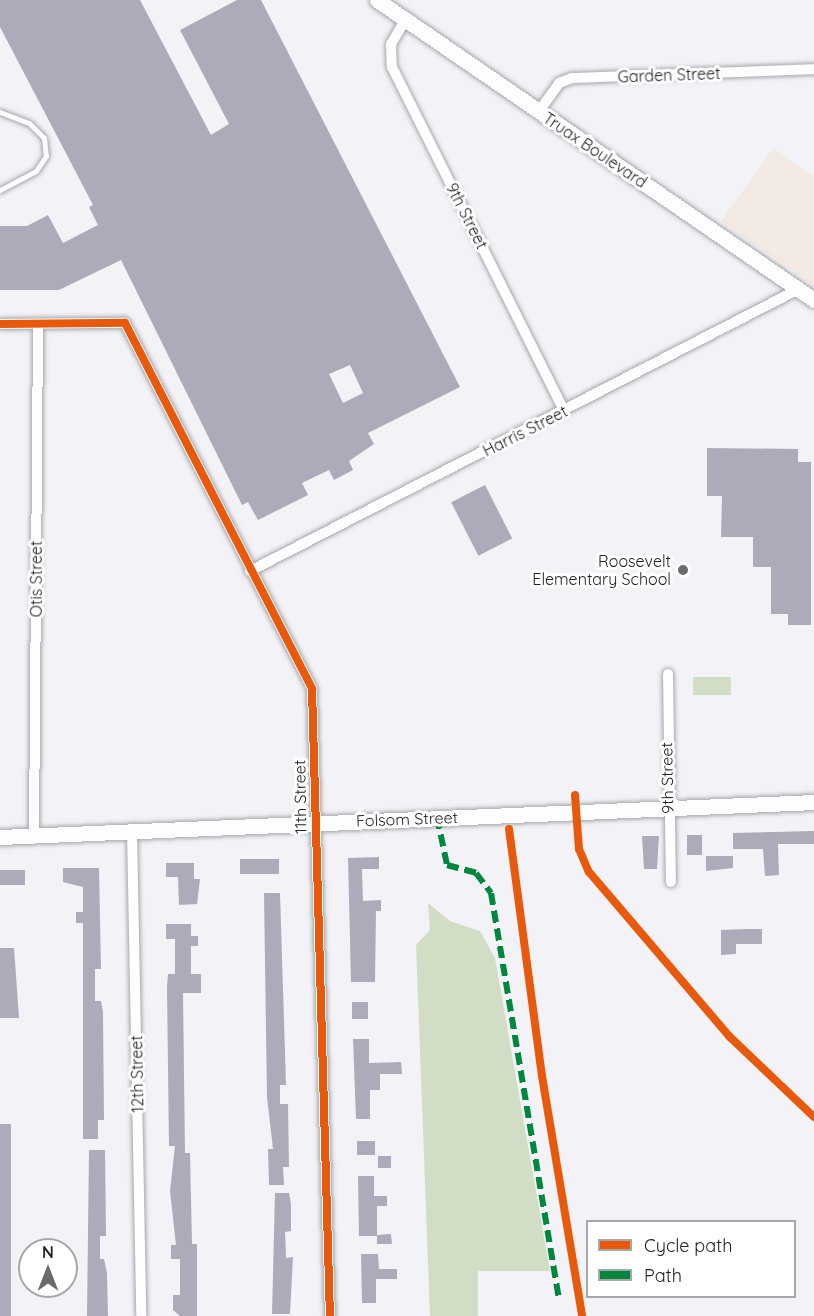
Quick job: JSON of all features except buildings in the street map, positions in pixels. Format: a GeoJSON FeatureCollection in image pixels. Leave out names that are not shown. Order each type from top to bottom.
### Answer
{"type":"FeatureCollection","features":[{"type":"Feature","properties":{"kind":"street","name":"Truax Boulevard"},"geometry":{"type":"LineString","coordinates":[[377,0],[814,300]]}},
{"type":"Feature","properties":{"kind":"street","name":"9th Street"},"geometry":{"type":"LineString","coordinates":[[405,20],[391,44],[392,68],[564,411]]}},
{"type":"Feature","properties":{"kind":"street","name":"Garden Street"},"geometry":{"type":"LineString","coordinates":[[539,111],[559,83],[572,78],[814,69]]}},
{"type":"Feature","properties":{"kind":"street","name":"Harris Street"},"geometry":{"type":"LineString","coordinates":[[250,571],[799,290]]}},
{"type":"Feature","properties":{"kind":"street","name":"11th Street"},"geometry":{"type":"LineString","coordinates":[[38,324],[124,323],[312,689],[313,823],[330,1316]]}},
{"type":"Feature","properties":{"kind":"street"},"geometry":{"type":"LineString","coordinates":[[0,324],[38,324]]}},
{"type":"Feature","properties":{"kind":"street","name":"Otis Street"},"geometry":{"type":"LineString","coordinates":[[34,835],[38,324]]}},
{"type":"Feature","properties":{"kind":"street","name":"9th Street"},"geometry":{"type":"LineString","coordinates":[[668,674],[667,807],[671,882]]}},
{"type":"Feature","properties":{"kind":"street","name":"Folsom Street"},"geometry":{"type":"LineString","coordinates":[[0,837],[814,802]]}},
{"type":"Feature","properties":{"kind":"street","name":"12th Street"},"geometry":{"type":"LineString","coordinates":[[132,831],[141,1316]]}},
{"type":"Feature","properties":{"kind":"lane"},"geometry":{"type":"LineString","coordinates":[[0,112],[29,123],[44,138],[46,156],[36,171],[0,190]]}},
{"type":"Feature","properties":{"kind":"shaded area"},"geometry":{"type":"Polygon","coordinates":[[[773,148],[814,176],[814,286],[721,221],[773,148]]]}},
{"type":"Feature","properties":{"kind":"green space"},"geometry":{"type":"Polygon","coordinates":[[[693,677],[731,677],[731,695],[693,695],[693,677]]]}},
{"type":"Feature","properties":{"kind":"green space"},"geometry":{"type":"Polygon","coordinates":[[[428,903],[450,921],[480,931],[495,958],[550,1271],[478,1271],[478,1316],[430,1316],[416,945],[430,930],[428,903]]]}},
{"type":"Feature","properties":{"kind":"marked path"},"geometry":{"type":"LineString","coordinates":[[437,817],[447,865],[476,873],[491,893],[559,1300]]}},
{"type":"Feature","properties":{"kind":"cycle path"},"geometry":{"type":"LineString","coordinates":[[0,324],[125,323],[312,689],[330,1316]]}},
{"type":"Feature","properties":{"kind":"cycle path"},"geometry":{"type":"LineString","coordinates":[[575,795],[579,849],[589,872],[730,1037],[814,1117]]}},
{"type":"Feature","properties":{"kind":"cycle path"},"geometry":{"type":"LineString","coordinates":[[509,829],[542,1076],[582,1316]]}},
{"type":"Feature","properties":{"kind":"place","name":"Roosevelt Elementary School"},"geometry":{"type":"Point","coordinates":[683,570]}}]}
